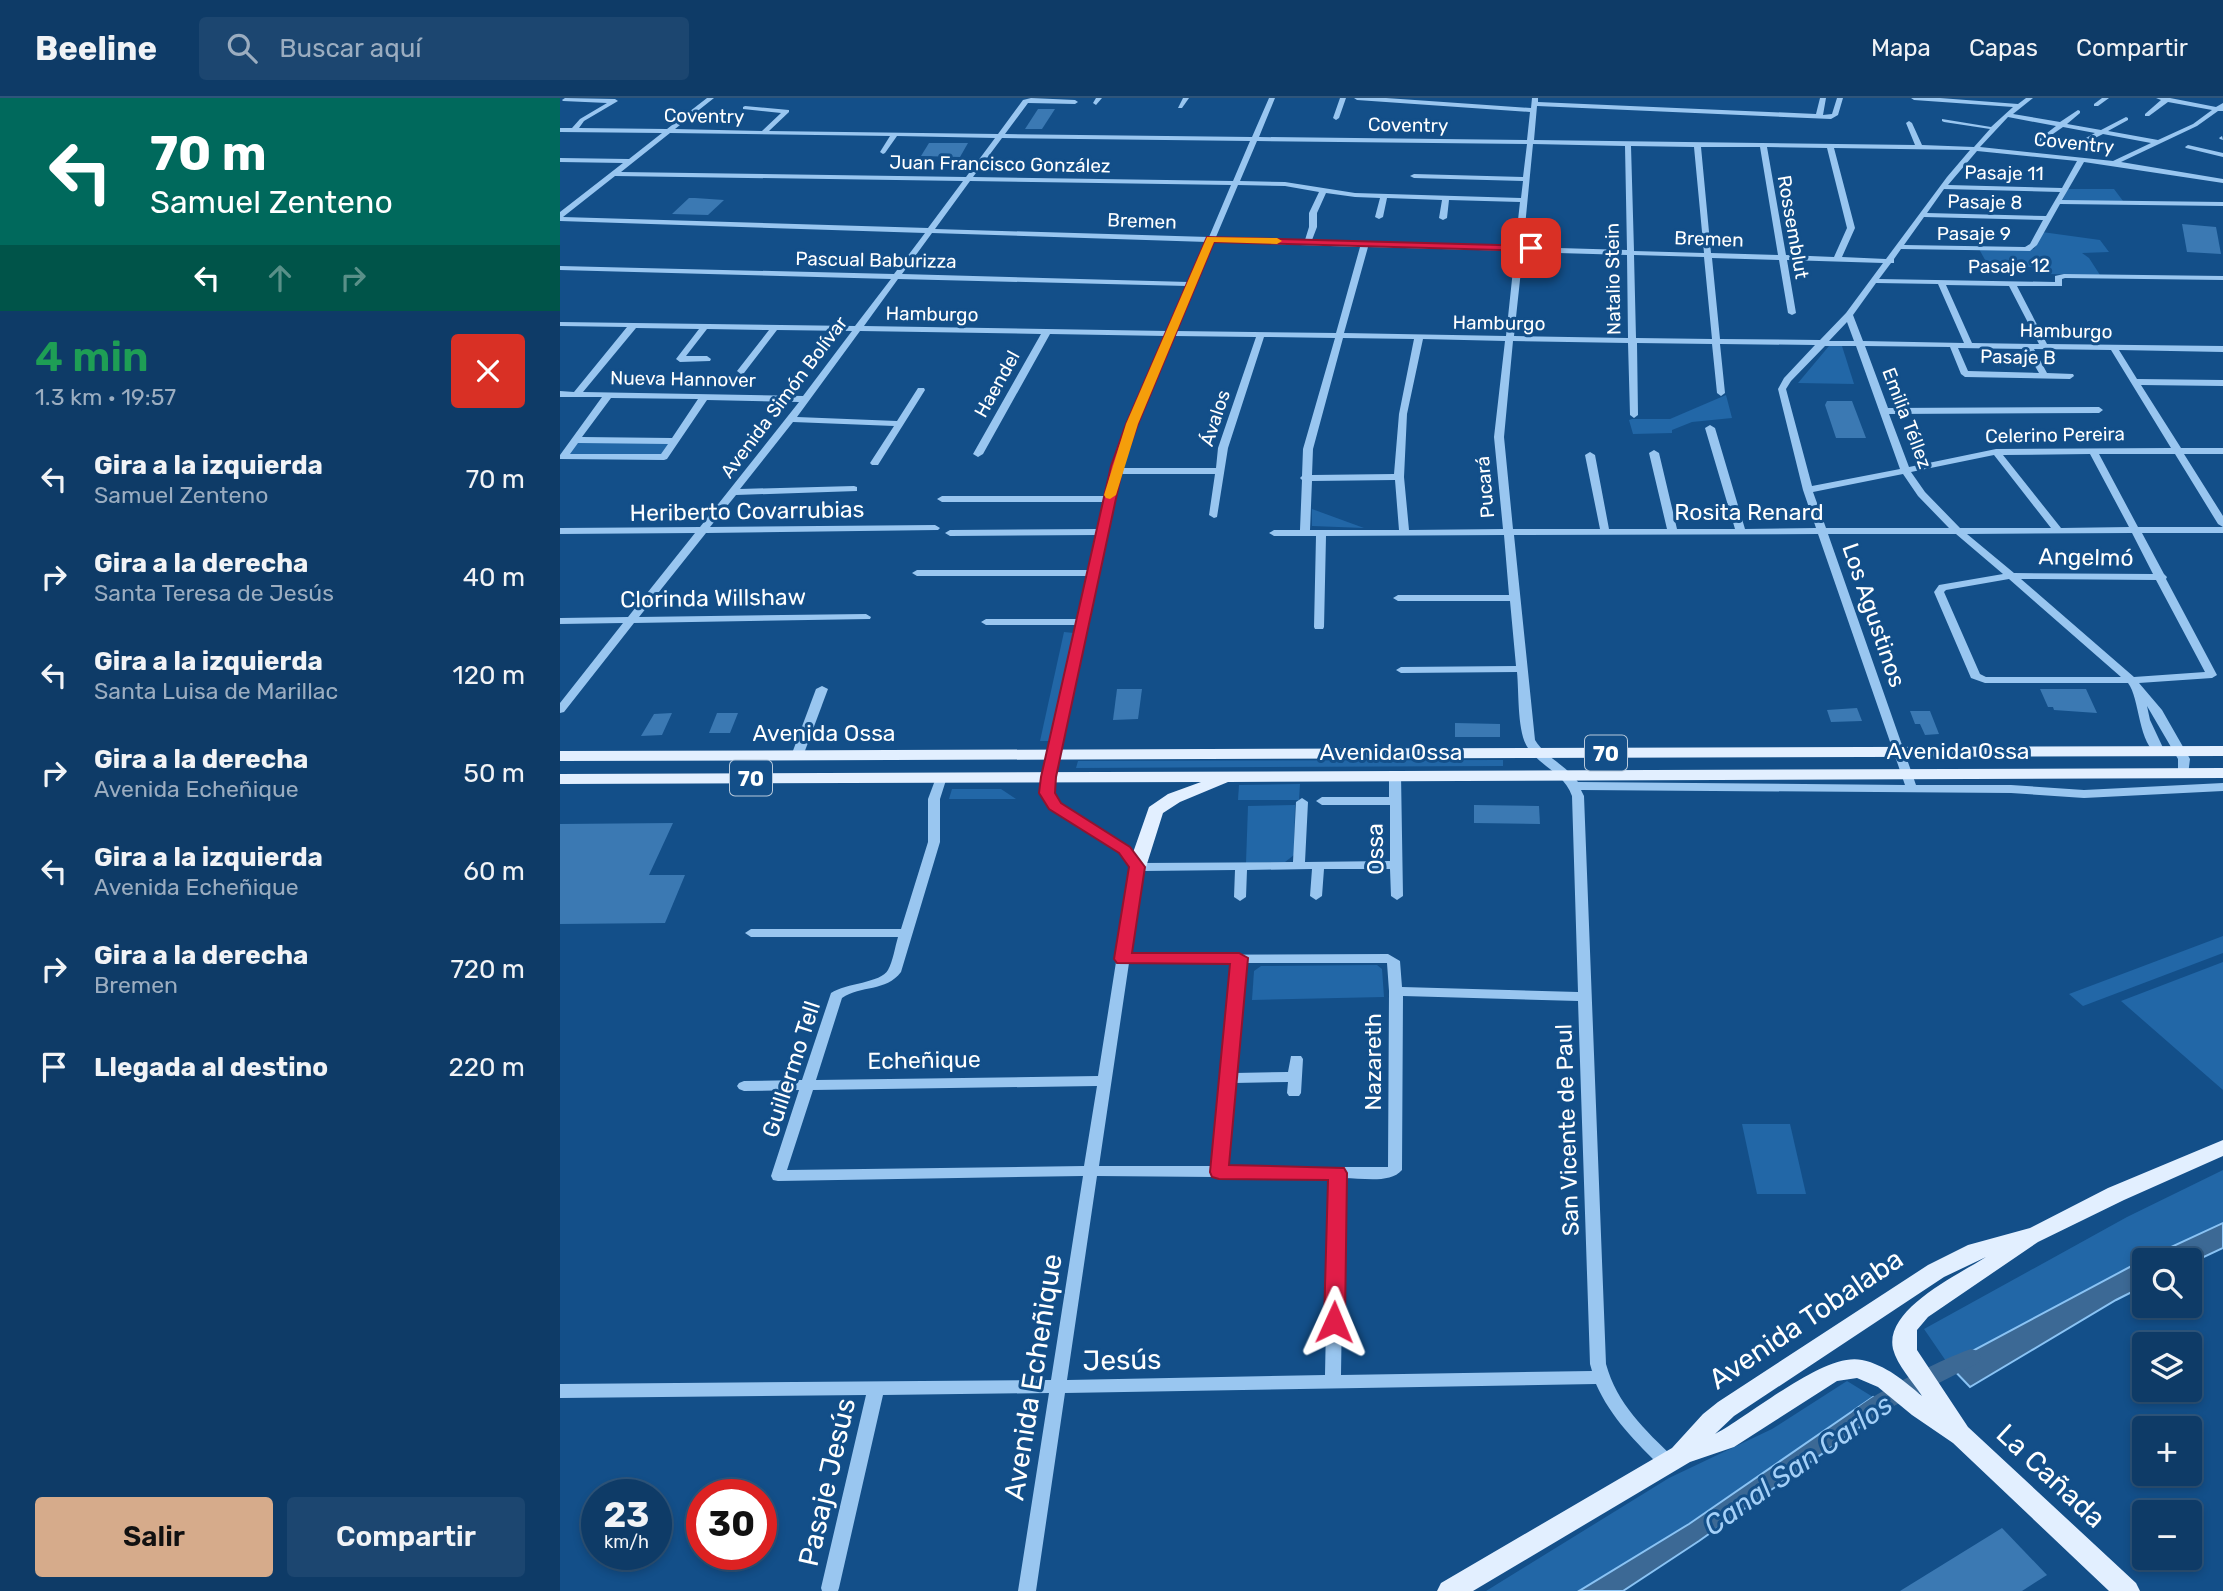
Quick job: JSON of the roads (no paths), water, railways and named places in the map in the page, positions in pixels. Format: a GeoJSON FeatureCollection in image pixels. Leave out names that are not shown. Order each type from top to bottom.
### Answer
{"type":"FeatureCollection","features":[{"type":"Feature","properties":{"kind":"main road","name":"Avenida Ossa"},"geometry":{"type":"LineString","coordinates":[[560,756],[2223,751]]}},
{"type":"Feature","properties":{"kind":"main road","name":"Avenida Ossa"},"geometry":{"type":"LineString","coordinates":[[560,779],[1395,775],[1571,780],[1910,781],[2223,773]]}},
{"type":"Feature","properties":{"kind":"main road"},"geometry":{"type":"LineString","coordinates":[[1137,867],[1152,816],[1161,805],[1234,776]]}},
{"type":"Feature","properties":{"kind":"main road","name":"Avenida Tobalaba"},"geometry":{"type":"LineString","coordinates":[[1450,1591],[1674,1459],[1726,1409],[1914,1284],[1976,1251],[2037,1234],[2116,1194],[2223,1147]]}},
{"type":"Feature","properties":{"kind":"main road","name":"La Cañada"},"geometry":{"type":"LineString","coordinates":[[1925,1399],[1903,1344],[1903,1333],[1912,1317],[2037,1234]]}},
{"type":"Feature","properties":{"kind":"main road","name":"La Cañada"},"geometry":{"type":"LineString","coordinates":[[1674,1459],[1725,1440],[1840,1369],[1869,1370],[1925,1399],[2127,1591]]}},
{"type":"Feature","properties":{"kind":"street"},"geometry":{"type":"LineString","coordinates":[[560,217],[711,98]]}},
{"type":"Feature","properties":{"kind":"street"},"geometry":{"type":"LineString","coordinates":[[1180,107],[1186,98]]}},
{"type":"Feature","properties":{"kind":"street"},"geometry":{"type":"LineString","coordinates":[[1272,98],[1169,333],[1116,471],[1048,777],[1047,793],[1055,806],[1125,850],[1137,867],[1395,865]]}},
{"type":"Feature","properties":{"kind":"street"},"geometry":{"type":"LineString","coordinates":[[1336,118],[1343,98]]}},
{"type":"Feature","properties":{"kind":"street"},"geometry":{"type":"LineString","coordinates":[[1357,98],[1819,117],[1835,116],[1840,98]]}},
{"type":"Feature","properties":{"kind":"street"},"geometry":{"type":"LineString","coordinates":[[1819,117],[1823,98]]}},
{"type":"Feature","properties":{"kind":"street"},"geometry":{"type":"LineString","coordinates":[[1914,98],[2020,106]]}},
{"type":"Feature","properties":{"kind":"street"},"geometry":{"type":"LineString","coordinates":[[1949,178],[1955,163],[1988,127],[2030,98]]}},
{"type":"Feature","properties":{"kind":"street"},"geometry":{"type":"LineString","coordinates":[[2096,105],[2106,98]]}},
{"type":"Feature","properties":{"kind":"street"},"geometry":{"type":"LineString","coordinates":[[566,99],[615,101],[582,120],[574,130]]}},
{"type":"Feature","properties":{"kind":"street"},"geometry":{"type":"LineString","coordinates":[[1026,99],[1075,102]]}},
{"type":"Feature","properties":{"kind":"street","name":"Avenida Simón Bolívar"},"geometry":{"type":"LineString","coordinates":[[560,710],[791,419],[1026,99]]}},
{"type":"Feature","properties":{"kind":"street"},"geometry":{"type":"LineString","coordinates":[[2147,115],[2163,99],[2221,108]]}},
{"type":"Feature","properties":{"kind":"street","name":"Pucará"},"geometry":{"type":"LineString","coordinates":[[1534,104],[1499,437],[1529,740],[1571,780]]}},
{"type":"Feature","properties":{"kind":"street","name":"Coventry"},"geometry":{"type":"LineString","coordinates":[[745,108],[787,111],[764,132]]}},
{"type":"Feature","properties":{"kind":"street"},"geometry":{"type":"LineString","coordinates":[[2113,163],[2195,125],[2221,108]]}},
{"type":"Feature","properties":{"kind":"street"},"geometry":{"type":"LineString","coordinates":[[2040,141],[2078,111]]}},
{"type":"Feature","properties":{"kind":"street"},"geometry":{"type":"LineString","coordinates":[[2005,117],[2158,142]]}},
{"type":"Feature","properties":{"kind":"street"},"geometry":{"type":"LineString","coordinates":[[1849,316],[1949,178],[2005,117]]}},
{"type":"Feature","properties":{"kind":"street"},"geometry":{"type":"LineString","coordinates":[[1944,120],[1988,127]]}},
{"type":"Feature","properties":{"kind":"street"},"geometry":{"type":"LineString","coordinates":[[2077,145],[2126,120]]}},
{"type":"Feature","properties":{"kind":"street"},"geometry":{"type":"LineString","coordinates":[[1909,123],[1919,147]]}},
{"type":"Feature","properties":{"kind":"street","name":"Coventry"},"geometry":{"type":"LineString","coordinates":[[560,130],[1976,148],[2113,163],[2223,181]]}},
{"type":"Feature","properties":{"kind":"street"},"geometry":{"type":"LineString","coordinates":[[883,152],[895,134]]}},
{"type":"Feature","properties":{"kind":"street"},"geometry":{"type":"LineString","coordinates":[[1589,143],[1591,156]]}},
{"type":"Feature","properties":{"kind":"street","name":"Natalio Stein"},"geometry":{"type":"LineString","coordinates":[[1628,144],[1634,415]]}},
{"type":"Feature","properties":{"kind":"street"},"geometry":{"type":"LineString","coordinates":[[1697,144],[1721,393]]}},
{"type":"Feature","properties":{"kind":"street","name":"Rossemblut"},"geometry":{"type":"LineString","coordinates":[[1763,145],[1792,313]]}},
{"type":"Feature","properties":{"kind":"street"},"geometry":{"type":"LineString","coordinates":[[1830,146],[1851,228],[1838,259]]}},
{"type":"Feature","properties":{"kind":"street"},"geometry":{"type":"LineString","coordinates":[[2188,148],[2223,155]]}},
{"type":"Feature","properties":{"kind":"street","name":"Pasaje 9"},"geometry":{"type":"LineString","coordinates":[[1901,246],[2027,249],[2033,245],[2082,159]]}},
{"type":"Feature","properties":{"kind":"street"},"geometry":{"type":"LineString","coordinates":[[560,160],[630,161]]}},
{"type":"Feature","properties":{"kind":"street"},"geometry":{"type":"LineString","coordinates":[[2170,173],[2183,161]]}},
{"type":"Feature","properties":{"kind":"street","name":"Juan Francisco González"},"geometry":{"type":"LineString","coordinates":[[614,174],[1236,183],[1301,185],[1323,191],[1384,196],[1525,200]]}},
{"type":"Feature","properties":{"kind":"street"},"geometry":{"type":"LineString","coordinates":[[1414,176],[1527,179]]}},
{"type":"Feature","properties":{"kind":"street","name":"Pasaje 11"},"geometry":{"type":"LineString","coordinates":[[1943,187],[2065,190]]}},
{"type":"Feature","properties":{"kind":"street"},"geometry":{"type":"LineString","coordinates":[[1308,242],[1313,227],[1313,213],[1323,191]]}},
{"type":"Feature","properties":{"kind":"street"},"geometry":{"type":"LineString","coordinates":[[1379,217],[1384,196]]}},
{"type":"Feature","properties":{"kind":"street"},"geometry":{"type":"LineString","coordinates":[[1443,218],[1446,198]]}},
{"type":"Feature","properties":{"kind":"street"},"geometry":{"type":"LineString","coordinates":[[2058,202],[2223,204]]}},
{"type":"Feature","properties":{"kind":"street","name":"Pasaje 8"},"geometry":{"type":"LineString","coordinates":[[1922,215],[2048,218]]}},
{"type":"Feature","properties":{"kind":"street","name":"Bremen"},"geometry":{"type":"LineString","coordinates":[[560,217],[1891,261]]}},
{"type":"Feature","properties":{"kind":"street"},"geometry":{"type":"LineString","coordinates":[[1901,246],[2018,247],[2025,244],[2030,234]]}},
{"type":"Feature","properties":{"kind":"street"},"geometry":{"type":"LineString","coordinates":[[1305,533],[1308,449],[1365,243]]}},
{"type":"Feature","properties":{"kind":"street","name":"Pascual Baburizza"},"geometry":{"type":"LineString","coordinates":[[560,268],[1191,284]]}},
{"type":"Feature","properties":{"kind":"street","name":"Pasaje 12"},"geometry":{"type":"LineString","coordinates":[[1876,281],[2059,284],[2058,278],[2064,276],[2223,278]]}},
{"type":"Feature","properties":{"kind":"street"},"geometry":{"type":"LineString","coordinates":[[1941,283],[1969,345]]}},
{"type":"Feature","properties":{"kind":"street"},"geometry":{"type":"LineString","coordinates":[[2012,284],[2043,346]]}},
{"type":"Feature","properties":{"kind":"street","name":"Los Agustinos"},"geometry":{"type":"LineString","coordinates":[[1849,316],[1787,380],[1782,389],[1783,399],[1808,490],[1910,781]]}},
{"type":"Feature","properties":{"kind":"street","name":"Emilia Téllez"},"geometry":{"type":"LineString","coordinates":[[1849,316],[1906,471],[1921,494],[1957,530],[2131,680],[2156,710],[2180,752],[2185,766],[2184,773]]}},
{"type":"Feature","properties":{"kind":"street","name":"Hamburgo"},"geometry":{"type":"LineString","coordinates":[[560,324],[2223,349]]}},
{"type":"Feature","properties":{"kind":"street"},"geometry":{"type":"LineString","coordinates":[[576,395],[633,326]]}},
{"type":"Feature","properties":{"kind":"street"},"geometry":{"type":"LineString","coordinates":[[704,327],[680,359],[707,359]]}},
{"type":"Feature","properties":{"kind":"street"},"geometry":{"type":"LineString","coordinates":[[741,372],[774,328]]}},
{"type":"Feature","properties":{"kind":"street","name":"Haendel"},"geometry":{"type":"LineString","coordinates":[[978,454],[1047,331]]}},
{"type":"Feature","properties":{"kind":"street","name":"Ávalos"},"geometry":{"type":"LineString","coordinates":[[1214,515],[1223,448],[1261,334]]}},
{"type":"Feature","properties":{"kind":"street"},"geometry":{"type":"LineString","coordinates":[[1404,533],[1399,477],[1403,414],[1419,337]]}},
{"type":"Feature","properties":{"kind":"street"},"geometry":{"type":"LineString","coordinates":[[1953,345],[1965,374]]}},
{"type":"Feature","properties":{"kind":"street"},"geometry":{"type":"LineString","coordinates":[[2028,346],[2044,375]]}},
{"type":"Feature","properties":{"kind":"street"},"geometry":{"type":"LineString","coordinates":[[2113,347],[2223,524]]}},
{"type":"Feature","properties":{"kind":"street","name":"Pasaje B"},"geometry":{"type":"LineString","coordinates":[[1965,374],[2070,376]]}},
{"type":"Feature","properties":{"kind":"street"},"geometry":{"type":"LineString","coordinates":[[2136,382],[2223,383]]}},
{"type":"Feature","properties":{"kind":"street"},"geometry":{"type":"LineString","coordinates":[[875,463],[920,390]]}},
{"type":"Feature","properties":{"kind":"street","name":"Nueva Hannover"},"geometry":{"type":"LineString","coordinates":[[560,394],[805,399]]}},
{"type":"Feature","properties":{"kind":"street"},"geometry":{"type":"LineString","coordinates":[[564,452],[608,395]]}},
{"type":"Feature","properties":{"kind":"street"},"geometry":{"type":"LineString","coordinates":[[564,452],[664,457],[704,397]]}},
{"type":"Feature","properties":{"kind":"street"},"geometry":{"type":"LineString","coordinates":[[1884,411],[2099,410]]}},
{"type":"Feature","properties":{"kind":"street"},"geometry":{"type":"LineString","coordinates":[[791,419],[899,425]]}},
{"type":"Feature","properties":{"kind":"street"},"geometry":{"type":"LineString","coordinates":[[1710,428],[1741,532]]}},
{"type":"Feature","properties":{"kind":"street"},"geometry":{"type":"LineString","coordinates":[[575,439],[675,441]]}},
{"type":"Feature","properties":{"kind":"street"},"geometry":{"type":"LineString","coordinates":[[2093,451],[2212,675],[2131,680]]}},
{"type":"Feature","properties":{"kind":"street"},"geometry":{"type":"LineString","coordinates":[[1996,452],[2058,530]]}},
{"type":"Feature","properties":{"kind":"street","name":"Celerino Pereira"},"geometry":{"type":"LineString","coordinates":[[1808,490],[1996,452],[2223,452]]}},
{"type":"Feature","properties":{"kind":"street"},"geometry":{"type":"LineString","coordinates":[[1654,453],[1674,532]]}},
{"type":"Feature","properties":{"kind":"street"},"geometry":{"type":"LineString","coordinates":[[1590,455],[1605,532]]}},
{"type":"Feature","properties":{"kind":"street"},"geometry":{"type":"LineString","coordinates":[[1116,471],[1219,471]]}},
{"type":"Feature","properties":{"kind":"street"},"geometry":{"type":"LineString","coordinates":[[1305,478],[1399,477]]}},
{"type":"Feature","properties":{"kind":"street"},"geometry":{"type":"LineString","coordinates":[[733,492],[854,489]]}},
{"type":"Feature","properties":{"kind":"street"},"geometry":{"type":"LineString","coordinates":[[942,499],[1110,499]]}},
{"type":"Feature","properties":{"kind":"street","name":"Heriberto Covarrubias"},"geometry":{"type":"LineString","coordinates":[[560,531],[935,528]]}},
{"type":"Feature","properties":{"kind":"street","name":"Rosita Renard"},"geometry":{"type":"LineString","coordinates":[[1274,533],[2223,530]]}},
{"type":"Feature","properties":{"kind":"street"},"geometry":{"type":"LineString","coordinates":[[950,533],[1102,532]]}},
{"type":"Feature","properties":{"kind":"street"},"geometry":{"type":"LineString","coordinates":[[1319,627],[1321,533]]}},
{"type":"Feature","properties":{"kind":"street"},"geometry":{"type":"LineString","coordinates":[[917,573],[1093,573]]}},
{"type":"Feature","properties":{"kind":"street","name":"Angelmó"},"geometry":{"type":"LineString","coordinates":[[2131,680],[1984,680],[1975,676],[1939,592],[1943,587],[2010,576],[2162,577]]}},
{"type":"Feature","properties":{"kind":"street"},"geometry":{"type":"LineString","coordinates":[[1398,598],[1514,598]]}},
{"type":"Feature","properties":{"kind":"street","name":"Clorinda Willshaw"},"geometry":{"type":"LineString","coordinates":[[560,621],[866,617]]}},
{"type":"Feature","properties":{"kind":"street"},"geometry":{"type":"LineString","coordinates":[[986,622],[1083,622]]}},
{"type":"Feature","properties":{"kind":"street"},"geometry":{"type":"LineString","coordinates":[[1401,670],[1521,669]]}},
{"type":"Feature","properties":{"kind":"street"},"geometry":{"type":"LineString","coordinates":[[797,756],[822,688]]}},
{"type":"Feature","properties":{"kind":"street","name":"Emilia Téllez"},"geometry":{"type":"LineString","coordinates":[[2138,691],[2144,720],[2159,752]]}},
{"type":"Feature","properties":{"kind":"street","name":"Ossa"},"geometry":{"type":"LineString","coordinates":[[1395,775],[1397,896]]}},
{"type":"Feature","properties":{"kind":"street","name":"Guillermo Tell"},"geometry":{"type":"LineString","coordinates":[[942,777],[934,799],[934,842],[892,975],[880,982],[848,988],[836,996],[778,1176],[1090,1171]]}},
{"type":"Feature","properties":{"kind":"street","name":"San Vicente de Paul"},"geometry":{"type":"LineString","coordinates":[[1571,780],[1579,818],[1597,1351],[1601,1377],[1616,1407],[1674,1459]]}},
{"type":"Feature","properties":{"kind":"street","name":"Avenida Ossa"},"geometry":{"type":"LineString","coordinates":[[1910,781],[2084,794],[2223,787]]}},
{"type":"Feature","properties":{"kind":"street","name":"Ossa"},"geometry":{"type":"LineString","coordinates":[[1322,801],[1395,801]]}},
{"type":"Feature","properties":{"kind":"street"},"geometry":{"type":"LineString","coordinates":[[1299,866],[1303,802]]}},
{"type":"Feature","properties":{"kind":"street"},"geometry":{"type":"LineString","coordinates":[[1240,897],[1241,866]]}},
{"type":"Feature","properties":{"kind":"street"},"geometry":{"type":"LineString","coordinates":[[1317,896],[1318,866]]}},
{"type":"Feature","properties":{"kind":"street","name":"Avenida Echeñique"},"geometry":{"type":"LineString","coordinates":[[1027,1591],[1137,867]]}},
{"type":"Feature","properties":{"kind":"street"},"geometry":{"type":"LineString","coordinates":[[751,933],[905,933]]}},
{"type":"Feature","properties":{"kind":"street"},"geometry":{"type":"LineString","coordinates":[[1123,959],[1239,958],[1219,1172]]}},
{"type":"Feature","properties":{"kind":"street","name":"Nazareth"},"geometry":{"type":"LineString","coordinates":[[1239,958],[1388,958],[1393,961],[1396,990],[1395,1170]]}},
{"type":"Feature","properties":{"kind":"street"},"geometry":{"type":"LineString","coordinates":[[1396,990],[1585,997]]}},
{"type":"Feature","properties":{"kind":"street"},"geometry":{"type":"LineString","coordinates":[[1294,1093],[1296,1059]]}},
{"type":"Feature","properties":{"kind":"street"},"geometry":{"type":"LineString","coordinates":[[1228,1078],[1295,1077]]}},
{"type":"Feature","properties":{"kind":"street","name":"Echeñique"},"geometry":{"type":"LineString","coordinates":[[744,1086],[1104,1080]]}},
{"type":"Feature","properties":{"kind":"street"},"geometry":{"type":"LineString","coordinates":[[1090,1171],[1337,1173],[1395,1170]]}},
{"type":"Feature","properties":{"kind":"street"},"geometry":{"type":"LineString","coordinates":[[1333,1383],[1337,1173]]}},
{"type":"Feature","properties":{"kind":"street","name":"Jesús"},"geometry":{"type":"LineString","coordinates":[[560,1391],[1058,1387],[1601,1377]]}},
{"type":"Feature","properties":{"kind":"street","name":"Pasaje Jesús"},"geometry":{"type":"LineString","coordinates":[[830,1588],[876,1388]]}},
{"type":"Feature","properties":{"kind":"water"},"geometry":{"type":"Polygon","coordinates":[[[2223,1223],[2223,1248],[2202,1258],[2202,1248],[2169,1248],[2223,1223]]]}},
{"type":"Feature","properties":{"kind":"water"},"geometry":{"type":"Polygon","coordinates":[[[2132,1266],[2132,1292],[1970,1387],[1948,1364],[2132,1266]]]}},
{"type":"Feature","properties":{"kind":"water"},"geometry":{"type":"Polygon","coordinates":[[[1873,1397],[1884,1410],[1699,1541],[1623,1591],[1579,1591],[1689,1524],[1873,1397]]]}},
{"type":"Feature","properties":{"kind":"waterway","name":"Canal San Carlos"},"geometry":{"type":"LineString","coordinates":[[1861,1416],[1878,1404],[1971,1357]]}}]}
